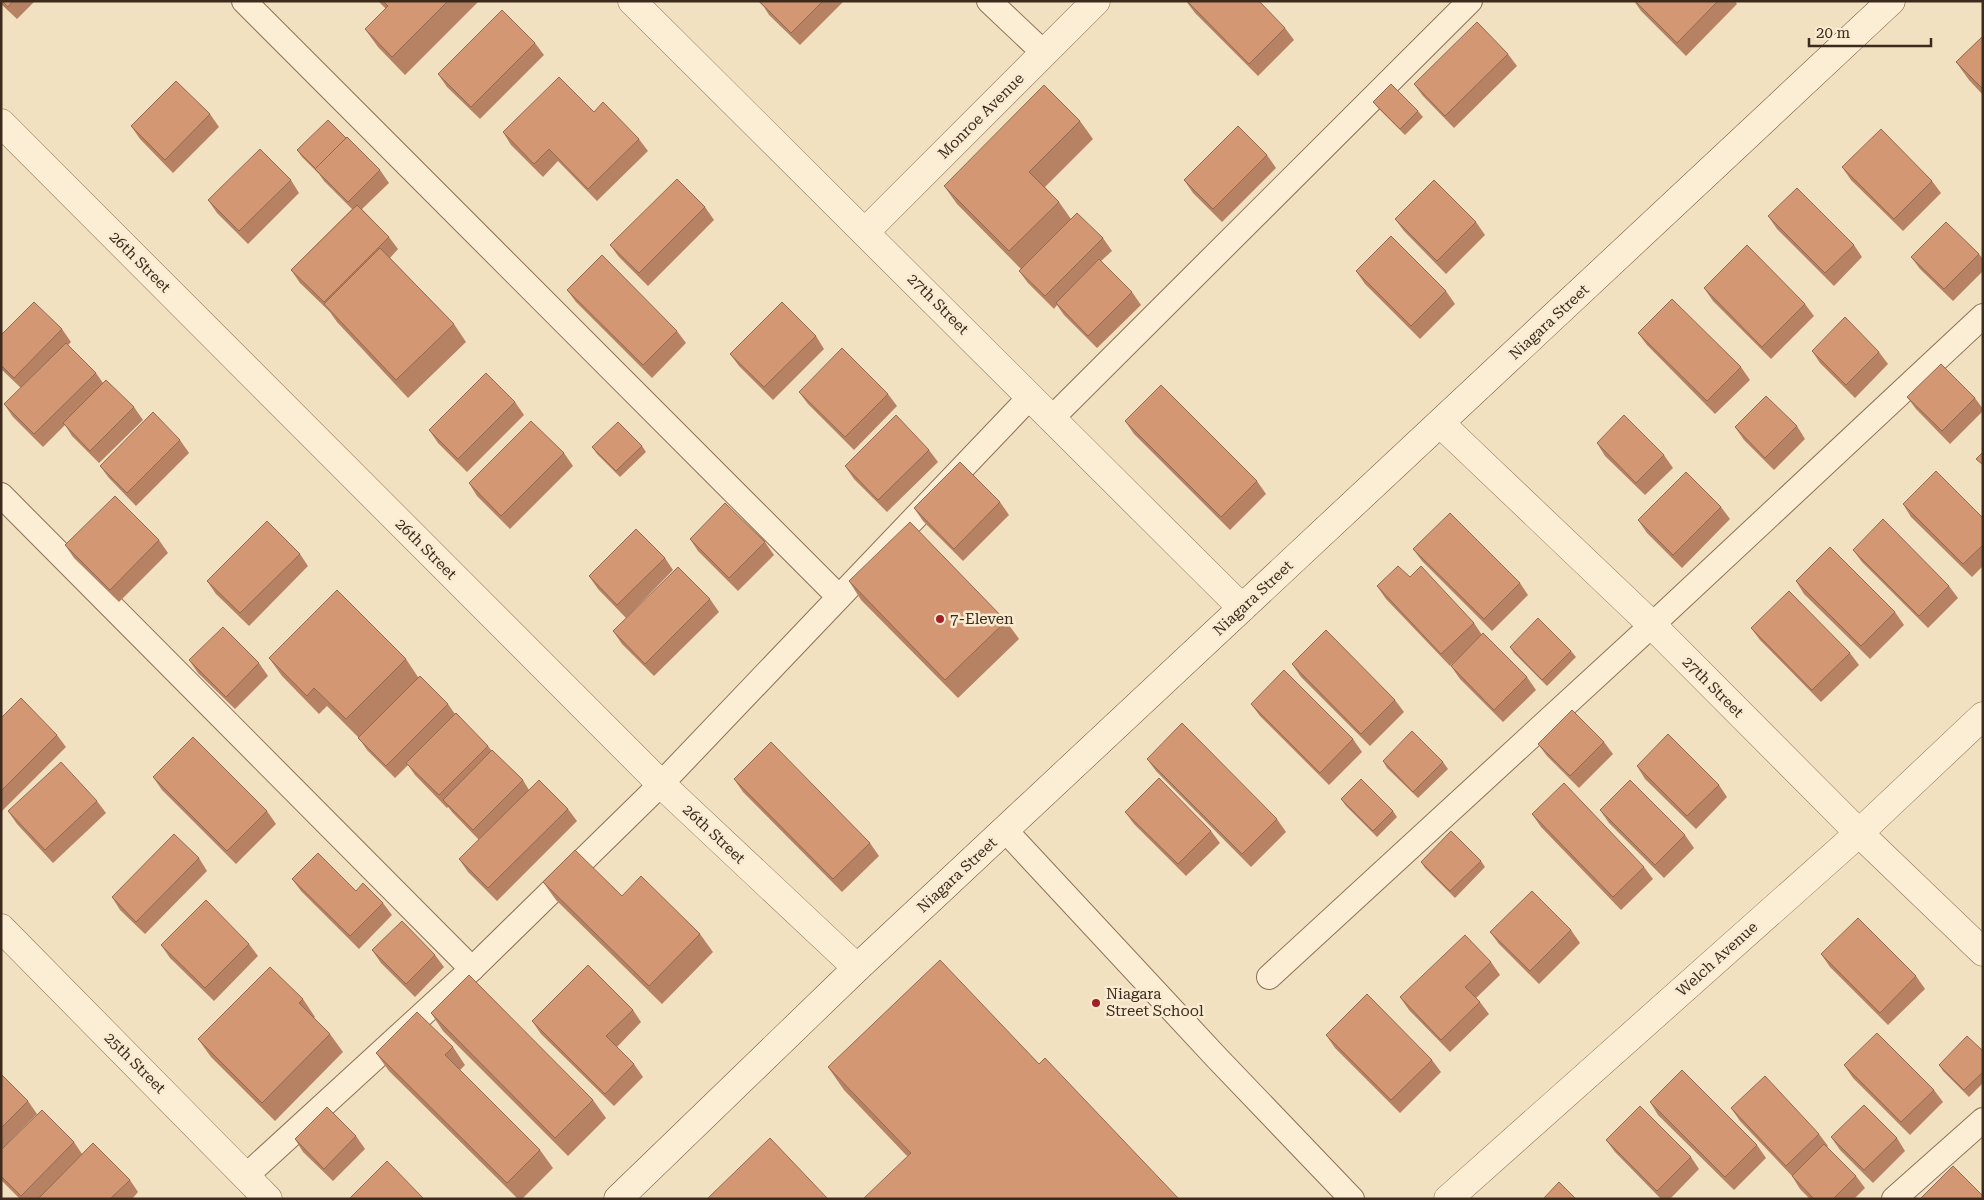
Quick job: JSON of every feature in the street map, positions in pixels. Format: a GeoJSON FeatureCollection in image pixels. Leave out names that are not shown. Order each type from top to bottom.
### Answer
{"type":"FeatureCollection","features":[{"type":"Feature","properties":{"kind":"street","name":"27th Street"},"geometry":{"type":"LineString","coordinates":[[632,1],[1242,608]]}},
{"type":"Feature","properties":{"kind":"street","name":"Monroe Avenue"},"geometry":{"type":"LineString","coordinates":[[865,232],[1096,1]]}},
{"type":"Feature","properties":{"kind":"street","name":"Niagara Street"},"geometry":{"type":"LineString","coordinates":[[618,1199],[857,968],[1441,424],[1891,1]]}},
{"type":"Feature","properties":{"kind":"street","name":"26th Street"},"geometry":{"type":"LineString","coordinates":[[1,123],[661,784],[857,968]]}},
{"type":"Feature","properties":{"kind":"street","name":"27th Street"},"geometry":{"type":"LineString","coordinates":[[1441,424],[1652,625],[1859,832],[1983,952]]}},
{"type":"Feature","properties":{"kind":"street","name":"Welch Avenue"},"geometry":{"type":"LineString","coordinates":[[1448,1199],[1859,832],[1983,716]]}},
{"type":"Feature","properties":{"kind":"street","name":"25th Street"},"geometry":{"type":"LineString","coordinates":[[1,928],[268,1199]]}},
{"type":"Feature","properties":{"kind":"lane"},"geometry":{"type":"LineString","coordinates":[[244,1],[839,597]]}},
{"type":"Feature","properties":{"kind":"lane"},"geometry":{"type":"LineString","coordinates":[[989,1],[1044,53]]}},
{"type":"Feature","properties":{"kind":"lane"},"geometry":{"type":"LineString","coordinates":[[1052,418],[1470,1]]}},
{"type":"Feature","properties":{"kind":"lane"},"geometry":{"type":"LineString","coordinates":[[1269,976],[1652,625],[1983,316]]}},
{"type":"Feature","properties":{"kind":"lane"},"geometry":{"type":"LineString","coordinates":[[246,1176],[472,969],[661,784],[1030,397]]}},
{"type":"Feature","properties":{"kind":"lane"},"geometry":{"type":"LineString","coordinates":[[1,495],[472,969]]}},
{"type":"Feature","properties":{"kind":"lane"},"geometry":{"type":"LineString","coordinates":[[1005,830],[1352,1199]]}},
{"type":"Feature","properties":{"kind":"lane"},"geometry":{"type":"LineString","coordinates":[[1894,1199],[1983,1120]]}},
{"type":"Feature","properties":{"kind":"building"},"geometry":{"type":"Polygon","coordinates":[[[2,1],[13,1],[8,7],[2,1]]]}},
{"type":"Feature","properties":{"kind":"building"},"geometry":{"type":"Polygon","coordinates":[[[383,1],[448,1],[392,57],[365,29],[388,6],[383,1]]]}},
{"type":"Feature","properties":{"kind":"building"},"geometry":{"type":"Polygon","coordinates":[[[761,1],[823,1],[791,33],[761,1]]]}},
{"type":"Feature","properties":{"kind":"building"},"geometry":{"type":"Polygon","coordinates":[[[1187,1],[1259,1],[1285,28],[1249,64],[1187,1]]]}},
{"type":"Feature","properties":{"kind":"building"},"geometry":{"type":"Polygon","coordinates":[[[1635,1],[1718,1],[1677,43],[1635,1]]]}},
{"type":"Feature","properties":{"kind":"building"},"geometry":{"type":"Polygon","coordinates":[[[502,10],[535,43],[471,107],[438,74],[502,10]]]}},
{"type":"Feature","properties":{"kind":"building"},"geometry":{"type":"Polygon","coordinates":[[[1477,22],[1508,54],[1445,116],[1414,84],[1477,22]]]}},
{"type":"Feature","properties":{"kind":"building"},"geometry":{"type":"Polygon","coordinates":[[[1983,36],[1983,89],[1956,62],[1983,36]]]}},
{"type":"Feature","properties":{"kind":"building"},"geometry":{"type":"Polygon","coordinates":[[[559,77],[594,112],[603,102],[639,139],[588,189],[549,149],[534,164],[503,132],[559,77]]]}},
{"type":"Feature","properties":{"kind":"building"},"geometry":{"type":"Polygon","coordinates":[[[176,81],[210,114],[165,160],[131,126],[176,81]]]}},
{"type":"Feature","properties":{"kind":"building"},"geometry":{"type":"Polygon","coordinates":[[[1391,84],[1418,111],[1400,129],[1373,102],[1391,84]]]}},
{"type":"Feature","properties":{"kind":"building"},"geometry":{"type":"Polygon","coordinates":[[[1044,85],[1080,121],[1029,172],[1059,202],[1009,251],[944,186],[1044,85]]]}},
{"type":"Feature","properties":{"kind":"building"},"geometry":{"type":"Polygon","coordinates":[[[328,120],[346,138],[316,169],[297,150],[328,120]]]}},
{"type":"Feature","properties":{"kind":"building"},"geometry":{"type":"Polygon","coordinates":[[[1238,126],[1267,155],[1213,209],[1184,180],[1238,126]]]}},
{"type":"Feature","properties":{"kind":"building"},"geometry":{"type":"Polygon","coordinates":[[[1881,129],[1932,181],[1894,219],[1842,167],[1881,129]]]}},
{"type":"Feature","properties":{"kind":"building"},"geometry":{"type":"Polygon","coordinates":[[[347,137],[380,170],[348,202],[315,169],[347,137]]]}},
{"type":"Feature","properties":{"kind":"building"},"geometry":{"type":"Polygon","coordinates":[[[260,149],[291,180],[239,231],[208,200],[260,149]]]}},
{"type":"Feature","properties":{"kind":"building"},"geometry":{"type":"Polygon","coordinates":[[[677,179],[705,207],[639,273],[610,245],[677,179]]]}},
{"type":"Feature","properties":{"kind":"building"},"geometry":{"type":"Polygon","coordinates":[[[1434,180],[1476,222],[1437,261],[1395,219],[1434,180]]]}},
{"type":"Feature","properties":{"kind":"building"},"geometry":{"type":"Polygon","coordinates":[[[1797,188],[1854,245],[1825,273],[1768,216],[1797,188]]]}},
{"type":"Feature","properties":{"kind":"building"},"geometry":{"type":"Polygon","coordinates":[[[357,205],[389,237],[324,302],[291,270],[357,205]]]}},
{"type":"Feature","properties":{"kind":"building"},"geometry":{"type":"Polygon","coordinates":[[[1077,213],[1103,238],[1045,296],[1019,271],[1077,213]]]}},
{"type":"Feature","properties":{"kind":"building"},"geometry":{"type":"Polygon","coordinates":[[[1946,222],[1979,254],[1944,289],[1911,257],[1946,222]]]}},
{"type":"Feature","properties":{"kind":"building"},"geometry":{"type":"Polygon","coordinates":[[[1391,236],[1446,291],[1411,326],[1356,271],[1391,236]]]}},
{"type":"Feature","properties":{"kind":"building"},"geometry":{"type":"Polygon","coordinates":[[[1747,245],[1805,304],[1762,347],[1704,288],[1747,245]]]}},
{"type":"Feature","properties":{"kind":"building"},"geometry":{"type":"Polygon","coordinates":[[[380,248],[454,324],[396,380],[324,304],[380,248]]]}},
{"type":"Feature","properties":{"kind":"building"},"geometry":{"type":"Polygon","coordinates":[[[602,255],[677,331],[643,365],[567,290],[602,255]]]}},
{"type":"Feature","properties":{"kind":"building"},"geometry":{"type":"Polygon","coordinates":[[[1099,259],[1132,292],[1088,336],[1056,303],[1099,259]]]}},
{"type":"Feature","properties":{"kind":"building"},"geometry":{"type":"Polygon","coordinates":[[[1672,299],[1741,367],[1707,401],[1638,333],[1672,299]]]}},
{"type":"Feature","properties":{"kind":"building"},"geometry":{"type":"Polygon","coordinates":[[[34,302],[62,329],[14,378],[1,365],[1,335],[34,302]]]}},
{"type":"Feature","properties":{"kind":"building"},"geometry":{"type":"Polygon","coordinates":[[[782,302],[816,336],[764,387],[730,354],[782,302]]]}},
{"type":"Feature","properties":{"kind":"building"},"geometry":{"type":"Polygon","coordinates":[[[1845,317],[1879,352],[1846,385],[1812,351],[1845,317]]]}},
{"type":"Feature","properties":{"kind":"building"},"geometry":{"type":"Polygon","coordinates":[[[66,343],[96,373],[34,434],[4,404],[66,343]]]}},
{"type":"Feature","properties":{"kind":"building"},"geometry":{"type":"Polygon","coordinates":[[[842,348],[888,394],[845,437],[799,392],[842,348]]]}},
{"type":"Feature","properties":{"kind":"building"},"geometry":{"type":"Polygon","coordinates":[[[1941,364],[1975,398],[1942,431],[1907,397],[1941,364]]]}},
{"type":"Feature","properties":{"kind":"building"},"geometry":{"type":"Polygon","coordinates":[[[486,373],[515,402],[458,459],[429,430],[486,373]]]}},
{"type":"Feature","properties":{"kind":"building"},"geometry":{"type":"Polygon","coordinates":[[[106,380],[134,407],[90,451],[63,423],[106,380]]]}},
{"type":"Feature","properties":{"kind":"building"},"geometry":{"type":"Polygon","coordinates":[[[1161,385],[1257,481],[1221,517],[1125,421],[1161,385]]]}},
{"type":"Feature","properties":{"kind":"building"},"geometry":{"type":"Polygon","coordinates":[[[1766,396],[1797,426],[1765,458],[1735,427],[1766,396]]]}},
{"type":"Feature","properties":{"kind":"building"},"geometry":{"type":"Polygon","coordinates":[[[153,412],[180,440],[127,493],[100,466],[153,412]]]}},
{"type":"Feature","properties":{"kind":"building"},"geometry":{"type":"Polygon","coordinates":[[[896,415],[929,450],[878,500],[845,466],[896,415]]]}},
{"type":"Feature","properties":{"kind":"building"},"geometry":{"type":"Polygon","coordinates":[[[1624,415],[1664,455],[1636,483],[1597,443],[1624,415]]]}},
{"type":"Feature","properties":{"kind":"building"},"geometry":{"type":"Polygon","coordinates":[[[531,421],[564,453],[501,516],[469,483],[531,421]]]}},
{"type":"Feature","properties":{"kind":"building"},"geometry":{"type":"Polygon","coordinates":[[[618,422],[642,446],[616,471],[592,447],[618,422]]]}},
{"type":"Feature","properties":{"kind":"building"},"geometry":{"type":"Polygon","coordinates":[[[1983,452],[1983,465],[1976,459],[1983,452]]]}},
{"type":"Feature","properties":{"kind":"building"},"geometry":{"type":"Polygon","coordinates":[[[960,462],[1000,502],[954,549],[914,508],[960,462]]]}},
{"type":"Feature","properties":{"kind":"building"},"geometry":{"type":"Polygon","coordinates":[[[1936,471],[1983,518],[1983,545],[1963,564],[1903,504],[1936,471]]]}},
{"type":"Feature","properties":{"kind":"building"},"geometry":{"type":"Polygon","coordinates":[[[1686,472],[1721,507],[1673,555],[1638,520],[1686,472]]]}},
{"type":"Feature","properties":{"kind":"building"},"geometry":{"type":"Polygon","coordinates":[[[115,496],[159,540],[110,590],[65,545],[115,496]]]}},
{"type":"Feature","properties":{"kind":"building"},"geometry":{"type":"Polygon","coordinates":[[[725,503],[765,542],[729,578],[690,539],[725,503]]]}},
{"type":"Feature","properties":{"kind":"building"},"geometry":{"type":"Polygon","coordinates":[[[1450,513],[1520,583],[1484,619],[1413,549],[1450,513]]]}},
{"type":"Feature","properties":{"kind":"building"},"geometry":{"type":"Polygon","coordinates":[[[1883,519],[1949,586],[1919,616],[1853,550],[1883,519]]]}},
{"type":"Feature","properties":{"kind":"building"},"geometry":{"type":"Polygon","coordinates":[[[267,521],[300,554],[240,613],[207,581],[267,521]]]}},
{"type":"Feature","properties":{"kind":"building","name":"7-Eleven"},"geometry":{"type":"Polygon","coordinates":[[[910,522],[1006,621],[945,680],[849,581],[910,522]]]}},
{"type":"Feature","properties":{"kind":"building"},"geometry":{"type":"Polygon","coordinates":[[[636,529],[665,558],[617,605],[589,576],[636,529]]]}},
{"type":"Feature","properties":{"kind":"building"},"geometry":{"type":"Polygon","coordinates":[[[1830,547],[1895,612],[1861,646],[1796,581],[1830,547]]]}},
{"type":"Feature","properties":{"kind":"building"},"geometry":{"type":"Polygon","coordinates":[[[1398,566],[1410,577],[1421,566],[1474,623],[1441,654],[1377,586],[1398,566]]]}},
{"type":"Feature","properties":{"kind":"building"},"geometry":{"type":"Polygon","coordinates":[[[678,567],[710,599],[645,664],[613,631],[678,567]]]}},
{"type":"Feature","properties":{"kind":"building"},"geometry":{"type":"Polygon","coordinates":[[[337,590],[406,659],[346,719],[314,688],[307,696],[269,658],[337,590]]]}},
{"type":"Feature","properties":{"kind":"building"},"geometry":{"type":"Polygon","coordinates":[[[1789,591],[1850,653],[1812,690],[1751,628],[1789,591]]]}},
{"type":"Feature","properties":{"kind":"building"},"geometry":{"type":"Polygon","coordinates":[[[1538,618],[1571,651],[1542,680],[1510,647],[1538,618]]]}},
{"type":"Feature","properties":{"kind":"building"},"geometry":{"type":"Polygon","coordinates":[[[223,627],[259,663],[226,697],[189,660],[223,627]]]}},
{"type":"Feature","properties":{"kind":"building"},"geometry":{"type":"Polygon","coordinates":[[[1326,630],[1395,700],[1361,734],[1292,664],[1326,630]]]}},
{"type":"Feature","properties":{"kind":"building"},"geometry":{"type":"Polygon","coordinates":[[[1483,633],[1527,677],[1494,710],[1451,666],[1483,633]]]}},
{"type":"Feature","properties":{"kind":"building"},"geometry":{"type":"Polygon","coordinates":[[[1284,670],[1353,739],[1320,773],[1251,704],[1284,670]]]}},
{"type":"Feature","properties":{"kind":"building"},"geometry":{"type":"Polygon","coordinates":[[[420,676],[448,704],[386,766],[358,738],[420,676]]]}},
{"type":"Feature","properties":{"kind":"building"},"geometry":{"type":"Polygon","coordinates":[[[21,698],[57,735],[1,791],[1,718],[21,698]]]}},
{"type":"Feature","properties":{"kind":"building"},"geometry":{"type":"Polygon","coordinates":[[[1572,710],[1604,742],[1570,776],[1538,744],[1572,710]]]}},
{"type":"Feature","properties":{"kind":"building"},"geometry":{"type":"Polygon","coordinates":[[[456,713],[488,746],[439,795],[406,763],[456,713]]]}},
{"type":"Feature","properties":{"kind":"building"},"geometry":{"type":"Polygon","coordinates":[[[1182,723],[1277,819],[1242,854],[1147,759],[1182,723]]]}},
{"type":"Feature","properties":{"kind":"building"},"geometry":{"type":"Polygon","coordinates":[[[1412,731],[1443,762],[1413,792],[1383,761],[1412,731]]]}},
{"type":"Feature","properties":{"kind":"building"},"geometry":{"type":"Polygon","coordinates":[[[1668,734],[1719,785],[1687,816],[1637,766],[1668,734]]]}},
{"type":"Feature","properties":{"kind":"building"},"geometry":{"type":"Polygon","coordinates":[[[193,737],[267,811],[227,851],[153,777],[193,737]]]}},
{"type":"Feature","properties":{"kind":"building"},"geometry":{"type":"Polygon","coordinates":[[[771,742],[870,843],[833,879],[734,779],[771,742]]]}},
{"type":"Feature","properties":{"kind":"building"},"geometry":{"type":"Polygon","coordinates":[[[492,750],[523,780],[473,830],[443,800],[492,750]]]}},
{"type":"Feature","properties":{"kind":"building"},"geometry":{"type":"Polygon","coordinates":[[[61,762],[97,801],[45,850],[8,811],[61,762]]]}},
{"type":"Feature","properties":{"kind":"building"},"geometry":{"type":"Polygon","coordinates":[[[1159,778],[1211,831],[1178,864],[1125,812],[1159,778]]]}},
{"type":"Feature","properties":{"kind":"building"},"geometry":{"type":"Polygon","coordinates":[[[1361,779],[1393,811],[1373,831],[1341,799],[1361,779]]]}},
{"type":"Feature","properties":{"kind":"building"},"geometry":{"type":"Polygon","coordinates":[[[539,780],[568,809],[488,888],[459,859],[539,780]]]}},
{"type":"Feature","properties":{"kind":"building"},"geometry":{"type":"Polygon","coordinates":[[[1630,780],[1685,835],[1655,865],[1600,810],[1630,780]]]}},
{"type":"Feature","properties":{"kind":"building"},"geometry":{"type":"Polygon","coordinates":[[[1564,783],[1644,867],[1613,897],[1532,814],[1564,783]]]}},
{"type":"Feature","properties":{"kind":"building"},"geometry":{"type":"Polygon","coordinates":[[[1451,831],[1481,861],[1450,891],[1421,862],[1451,831]]]}},
{"type":"Feature","properties":{"kind":"building"},"geometry":{"type":"Polygon","coordinates":[[[174,834],[199,858],[136,922],[112,897],[174,834]]]}},
{"type":"Feature","properties":{"kind":"building"},"geometry":{"type":"Polygon","coordinates":[[[575,850],[622,896],[641,876],[700,934],[649,986],[543,882],[575,850]]]}},
{"type":"Feature","properties":{"kind":"building"},"geometry":{"type":"Polygon","coordinates":[[[318,853],[356,891],[363,883],[383,903],[350,936],[292,879],[318,853]]]}},
{"type":"Feature","properties":{"kind":"building"},"geometry":{"type":"Polygon","coordinates":[[[1532,891],[1571,930],[1530,971],[1490,932],[1532,891]]]}},
{"type":"Feature","properties":{"kind":"building"},"geometry":{"type":"Polygon","coordinates":[[[206,900],[249,944],[205,988],[161,945],[206,900]]]}},
{"type":"Feature","properties":{"kind":"building"},"geometry":{"type":"Polygon","coordinates":[[[1858,918],[1916,976],[1880,1013],[1821,954],[1858,918]]]}},
{"type":"Feature","properties":{"kind":"building"},"geometry":{"type":"Polygon","coordinates":[[[402,921],[435,955],[406,984],[372,950],[402,921]]]}},
{"type":"Feature","properties":{"kind":"building"},"geometry":{"type":"Polygon","coordinates":[[[1465,935],[1491,962],[1465,987],[1480,1002],[1441,1040],[1400,997],[1465,935]]]}},
{"type":"Feature","properties":{"kind":"building"},"geometry":{"type":"Polygon","coordinates":[[[940,960],[1039,1064],[1045,1058],[1179,1199],[863,1199],[911,1153],[828,1067],[940,960]]]}},
{"type":"Feature","properties":{"kind":"building"},"geometry":{"type":"Polygon","coordinates":[[[588,965],[633,1010],[606,1036],[634,1064],[605,1094],[532,1021],[588,965]]]}},
{"type":"Feature","properties":{"kind":"building"},"geometry":{"type":"Polygon","coordinates":[[[270,967],[303,999],[299,1003],[330,1034],[262,1103],[198,1039],[270,967]]]}},
{"type":"Feature","properties":{"kind":"building"},"geometry":{"type":"Polygon","coordinates":[[[469,975],[593,1100],[555,1138],[431,1013],[469,975]]]}},
{"type":"Feature","properties":{"kind":"building"},"geometry":{"type":"Polygon","coordinates":[[[1367,994],[1432,1060],[1391,1100],[1326,1035],[1367,994]]]}},
{"type":"Feature","properties":{"kind":"building"},"geometry":{"type":"Polygon","coordinates":[[[417,1012],[453,1047],[445,1055],[540,1150],[507,1183],[376,1053],[417,1012]]]}},
{"type":"Feature","properties":{"kind":"building"},"geometry":{"type":"Polygon","coordinates":[[[1877,1033],[1934,1090],[1901,1122],[1844,1065],[1877,1033]]]}},
{"type":"Feature","properties":{"kind":"building"},"geometry":{"type":"Polygon","coordinates":[[[1967,1036],[1983,1051],[1983,1072],[1964,1090],[1939,1065],[1967,1036]]]}},
{"type":"Feature","properties":{"kind":"building"},"geometry":{"type":"Polygon","coordinates":[[[1682,1070],[1757,1145],[1725,1177],[1650,1102],[1682,1070]]]}},
{"type":"Feature","properties":{"kind":"building"},"geometry":{"type":"Polygon","coordinates":[[[1,1074],[28,1101],[1,1128],[1,1074]]]}},
{"type":"Feature","properties":{"kind":"building"},"geometry":{"type":"Polygon","coordinates":[[[1765,1076],[1819,1134],[1786,1166],[1731,1108],[1765,1076]]]}},
{"type":"Feature","properties":{"kind":"building"},"geometry":{"type":"Polygon","coordinates":[[[1864,1105],[1897,1138],[1864,1170],[1831,1137],[1864,1105]]]}},
{"type":"Feature","properties":{"kind":"building"},"geometry":{"type":"Polygon","coordinates":[[[1640,1106],[1691,1157],[1657,1191],[1606,1140],[1640,1106]]]}},
{"type":"Feature","properties":{"kind":"building"},"geometry":{"type":"Polygon","coordinates":[[[327,1107],[356,1136],[324,1169],[295,1139],[327,1107]]]}},
{"type":"Feature","properties":{"kind":"building"},"geometry":{"type":"Polygon","coordinates":[[[42,1110],[74,1142],[21,1196],[1,1176],[1,1150],[42,1110]]]}},
{"type":"Feature","properties":{"kind":"building"},"geometry":{"type":"Polygon","coordinates":[[[770,1138],[828,1199],[707,1199],[770,1138]]]}},
{"type":"Feature","properties":{"kind":"building"},"geometry":{"type":"Polygon","coordinates":[[[93,1143],[130,1180],[110,1199],[38,1199],[93,1143]]]}},
{"type":"Feature","properties":{"kind":"building"},"geometry":{"type":"Polygon","coordinates":[[[1824,1144],[1856,1176],[1833,1199],[1814,1199],[1792,1176],[1824,1144]]]}},
{"type":"Feature","properties":{"kind":"building"},"geometry":{"type":"Polygon","coordinates":[[[387,1161],[424,1199],[349,1199],[387,1161]]]}},
{"type":"Feature","properties":{"kind":"building"},"geometry":{"type":"Polygon","coordinates":[[[1953,1166],[1983,1196],[1982,1199],[1920,1199],[1953,1166]]]}},
{"type":"Feature","properties":{"kind":"building"},"geometry":{"type":"Polygon","coordinates":[[[1559,1182],[1576,1199],[1543,1199],[1559,1182]]]}},
{"type":"Feature","properties":{"kind":"place","name":"7-Eleven"},"geometry":{"type":"Point","coordinates":[940,619]}},
{"type":"Feature","properties":{"kind":"place","name":"Niagara Street School"},"geometry":{"type":"Point","coordinates":[1096,1003]}}]}
